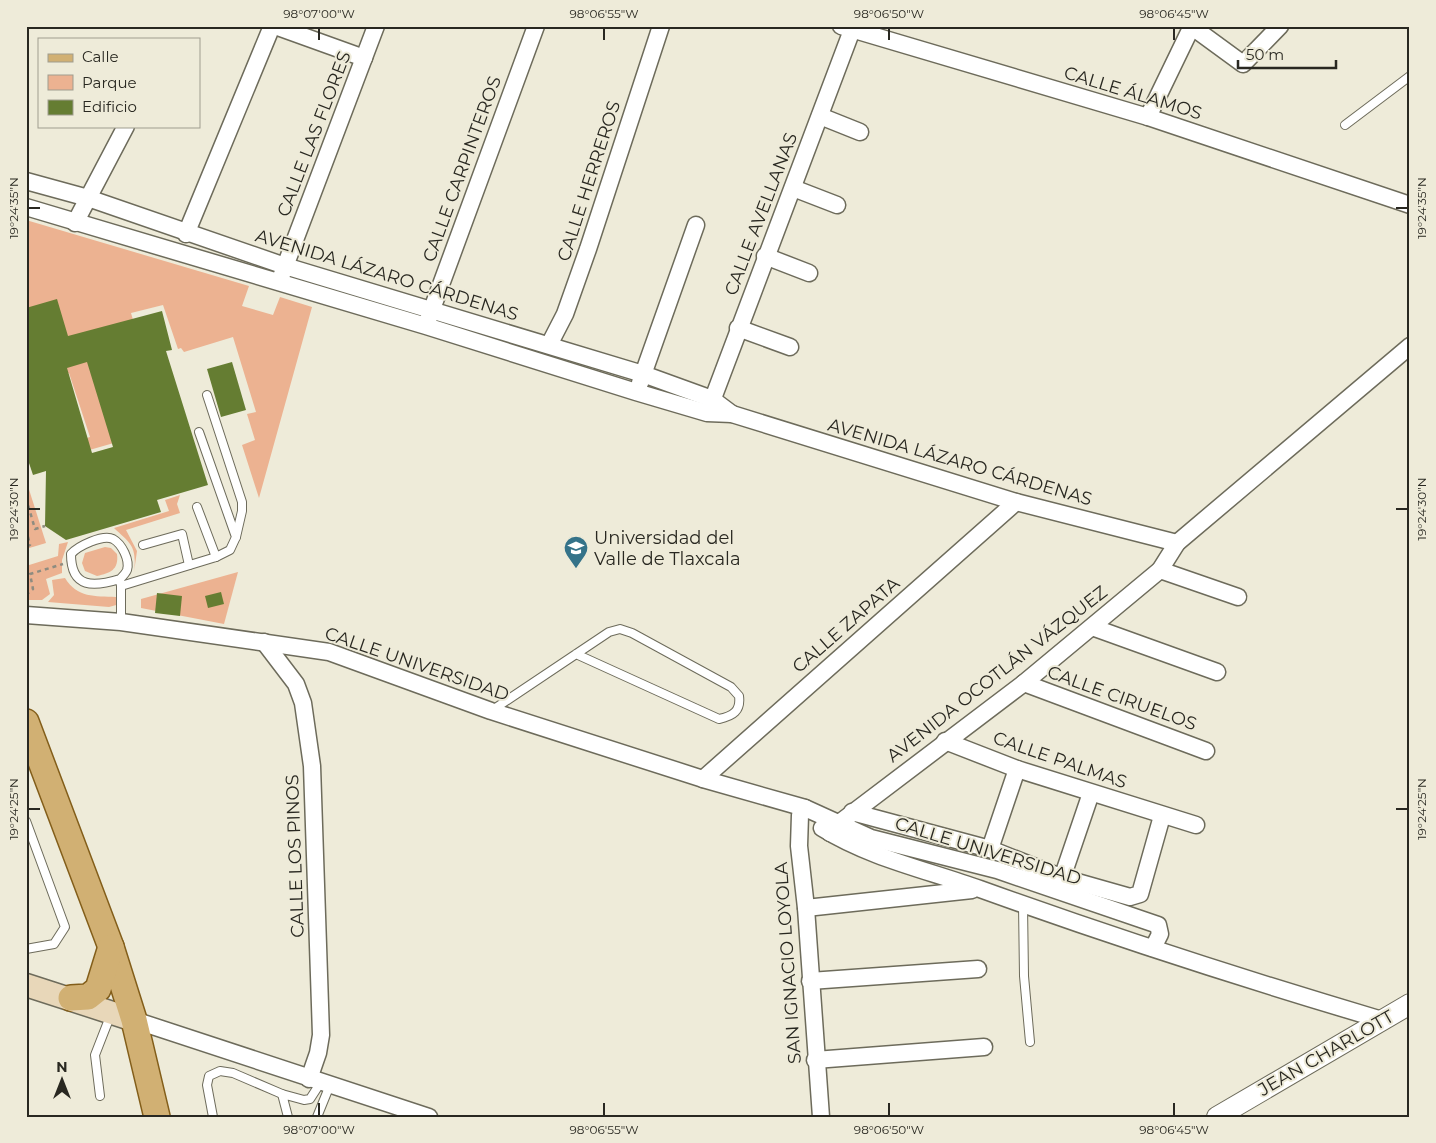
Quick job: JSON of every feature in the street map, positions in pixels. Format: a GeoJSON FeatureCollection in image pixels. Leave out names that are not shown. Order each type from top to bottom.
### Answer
{"type":"FeatureCollection","features":[{"type":"Feature","properties":{"kind":"main road"},"geometry":{"type":"LineString","coordinates":[[26,722],[111,947],[123,1016],[157,1117]]}},
{"type":"Feature","properties":{"kind":"main road"},"geometry":{"type":"LineString","coordinates":[[71,998],[88,996],[98,989],[111,947]]}},
{"type":"Feature","properties":{"kind":"main road"},"geometry":{"type":"LineString","coordinates":[[26,985],[123,1016]]}},
{"type":"Feature","properties":{"kind":"street"},"geometry":{"type":"LineString","coordinates":[[186,234],[273,26],[364,58]]}},
{"type":"Feature","properties":{"kind":"street","name":"CALLE LAS FLORES"},"geometry":{"type":"LineString","coordinates":[[279,284],[376,26]]}},
{"type":"Feature","properties":{"kind":"street","name":"CALLE CARPINTEROS"},"geometry":{"type":"LineString","coordinates":[[426,326],[536,26]]}},
{"type":"Feature","properties":{"kind":"street","name":"CALLE HERREROS"},"geometry":{"type":"LineString","coordinates":[[549,346],[565,314],[588,249],[661,26]]}},
{"type":"Feature","properties":{"kind":"street"},"geometry":{"type":"LineString","coordinates":[[1148,117],[1191,26],[1243,64],[1280,26]]}},
{"type":"Feature","properties":{"kind":"street","name":"CALLE ÁLAMOS"},"geometry":{"type":"LineString","coordinates":[[847,28],[1148,117],[1410,205]]}},
{"type":"Feature","properties":{"kind":"street","name":"CALLE AVELLANAS"},"geometry":{"type":"LineString","coordinates":[[710,406],[765,256],[820,116],[847,28]]}},
{"type":"Feature","properties":{"kind":"street"},"geometry":{"type":"LineString","coordinates":[[820,116],[860,132]]}},
{"type":"Feature","properties":{"kind":"street"},"geometry":{"type":"LineString","coordinates":[[75,223],[125,128]]}},
{"type":"Feature","properties":{"kind":"street","name":"AVENIDA LÁZARO CÁRDENAS"},"geometry":{"type":"LineString","coordinates":[[26,181],[88,198],[186,234],[285,266],[643,374],[710,406],[732,414],[1016,502],[1177,542]]}},
{"type":"Feature","properties":{"kind":"street"},"geometry":{"type":"LineString","coordinates":[[793,188],[837,206]]}},
{"type":"Feature","properties":{"kind":"street","name":"AVENIDA LÁZARO CÁRDENAS"},"geometry":{"type":"LineString","coordinates":[[26,207],[279,284],[426,326],[636,392],[710,406]]}},
{"type":"Feature","properties":{"kind":"street"},"geometry":{"type":"LineString","coordinates":[[636,392],[696,225]]}},
{"type":"Feature","properties":{"kind":"street"},"geometry":{"type":"LineString","coordinates":[[765,256],[810,272]]}},
{"type":"Feature","properties":{"kind":"street"},"geometry":{"type":"LineString","coordinates":[[738,328],[790,347]]}},
{"type":"Feature","properties":{"kind":"street","name":"AVENIDA OCOTLÁN VÁZQUEZ"},"geometry":{"type":"LineString","coordinates":[[834,828],[945,741],[1024,683],[1092,627],[1160,570],[1177,542],[1410,346]]}},
{"type":"Feature","properties":{"kind":"street","name":"CALLE ZAPATA"},"geometry":{"type":"LineString","coordinates":[[703,778],[1016,502]]}},
{"type":"Feature","properties":{"kind":"street"},"geometry":{"type":"LineString","coordinates":[[1160,570],[1238,597]]}},
{"type":"Feature","properties":{"kind":"street","name":"CALLE UNIVERSIDAD"},"geometry":{"type":"LineString","coordinates":[[26,615],[122,622],[329,652],[491,711],[785,802],[834,828],[866,851],[1023,906],[1208,968],[1382,1020]]}},
{"type":"Feature","properties":{"kind":"street"},"geometry":{"type":"LineString","coordinates":[[1092,627],[1217,672]]}},
{"type":"Feature","properties":{"kind":"street","name":"CALLE LOS PINOS"},"geometry":{"type":"LineString","coordinates":[[264,642],[296,684],[303,703],[312,766],[320,1082]]}},
{"type":"Feature","properties":{"kind":"street","name":"CALLE CIRUELOS"},"geometry":{"type":"LineString","coordinates":[[1024,683],[1206,751]]}},
{"type":"Feature","properties":{"kind":"street","name":"CALLE PALMAS"},"geometry":{"type":"LineString","coordinates":[[945,741],[1017,769],[1196,826]]}},
{"type":"Feature","properties":{"kind":"street"},"geometry":{"type":"LineString","coordinates":[[990,850],[1017,769]]}},
{"type":"Feature","properties":{"kind":"street"},"geometry":{"type":"LineString","coordinates":[[1060,884],[1091,793]]}},
{"type":"Feature","properties":{"kind":"street","name":"SAN IGNACIO LOYOLA"},"geometry":{"type":"LineString","coordinates":[[803,811],[799,846],[806,908],[820,1117]]}},
{"type":"Feature","properties":{"kind":"street"},"geometry":{"type":"LineString","coordinates":[[852,812],[990,850],[1060,884],[1136,897],[1140,894],[1162,816]]}},
{"type":"Feature","properties":{"kind":"street","name":"CALLE UNIVERSIDAD"},"geometry":{"type":"LineString","coordinates":[[834,828],[997,870],[1060,884],[1158,925],[1160,934],[1153,948]]}},
{"type":"Feature","properties":{"kind":"street"},"geometry":{"type":"LineString","coordinates":[[806,908],[979,889],[997,870]]}},
{"type":"Feature","properties":{"kind":"street"},"geometry":{"type":"LineString","coordinates":[[810,981],[978,969]]}},
{"type":"Feature","properties":{"kind":"street","name":"JEAN CHARLOTT"},"geometry":{"type":"LineString","coordinates":[[1217,1117],[1410,1004]]}},
{"type":"Feature","properties":{"kind":"street"},"geometry":{"type":"LineString","coordinates":[[123,1016],[429,1117]]}},
{"type":"Feature","properties":{"kind":"street"},"geometry":{"type":"LineString","coordinates":[[815,1060],[984,1047]]}},
{"type":"Feature","properties":{"kind":"lane"},"geometry":{"type":"LineString","coordinates":[[1345,125],[1410,76]]}},
{"type":"Feature","properties":{"kind":"lane"},"geometry":{"type":"LineString","coordinates":[[122,622],[120,583],[127,569],[126,557],[122,546],[113,539],[106,538],[78,546],[71,554],[74,572],[80,580],[89,584],[100,585],[120,583],[216,557],[230,550],[236,537],[242,511],[242,502],[207,395]]}},
{"type":"Feature","properties":{"kind":"lane"},"geometry":{"type":"LineString","coordinates":[[200,432],[236,537]]}},
{"type":"Feature","properties":{"kind":"lane"},"geometry":{"type":"LineString","coordinates":[[197,508],[216,557]]}},
{"type":"Feature","properties":{"kind":"lane"},"geometry":{"type":"LineString","coordinates":[[143,545],[182,534],[189,565]]}},
{"type":"Feature","properties":{"kind":"lane"},"geometry":{"type":"LineString","coordinates":[[491,711],[576,654],[609,632],[620,630],[632,633],[731,687],[739,696],[738,709],[732,716],[719,719],[576,654]]}},
{"type":"Feature","properties":{"kind":"lane"},"geometry":{"type":"LineString","coordinates":[[26,822],[65,927],[54,944],[26,949]]}},
{"type":"Feature","properties":{"kind":"lane"},"geometry":{"type":"LineString","coordinates":[[1023,906],[1024,976],[1030,1042]]}},
{"type":"Feature","properties":{"kind":"lane"},"geometry":{"type":"LineString","coordinates":[[100,1096],[95,1055],[123,1016]]}},
{"type":"Feature","properties":{"kind":"lane"},"geometry":{"type":"LineString","coordinates":[[213,1117],[207,1085],[209,1076],[220,1071],[233,1073],[282,1094],[304,1100],[310,1099],[320,1082]]}},
{"type":"Feature","properties":{"kind":"lane"},"geometry":{"type":"LineString","coordinates":[[317,1117],[320,1082]]}},
{"type":"Feature","properties":{"kind":"lane"},"geometry":{"type":"LineString","coordinates":[[282,1094],[288,1117]]}},
{"type":"Feature","properties":{"kind":"path"},"geometry":{"type":"LineString","coordinates":[[26,498],[35,529],[45,526]]}},
{"type":"Feature","properties":{"kind":"path"},"geometry":{"type":"LineString","coordinates":[[26,529],[30,545],[26,547]]}},
{"type":"Feature","properties":{"kind":"path"},"geometry":{"type":"LineString","coordinates":[[26,595],[33,589],[30,574],[71,562]]}},
{"type":"Feature","properties":{"kind":"green space"},"geometry":{"type":"Polygon","coordinates":[[[26,220],[249,286],[242,306],[273,315],[280,297],[312,307],[259,498],[242,445],[255,440],[247,414],[256,412],[233,337],[184,352],[181,348],[178,349],[163,305],[131,313],[162,419],[187,422],[65,457],[61,446],[90,437],[69,373],[26,385],[26,220]]]}},
{"type":"Feature","properties":{"kind":"green space"},"geometry":{"type":"Polygon","coordinates":[[[26,480],[46,543],[26,549],[26,480]]]}},
{"type":"Feature","properties":{"kind":"green space"},"geometry":{"type":"Polygon","coordinates":[[[180,495],[177,504],[180,513],[126,530],[137,551],[134,572],[135,556],[132,546],[114,528],[169,511],[165,500],[180,495]]]}},
{"type":"Feature","properties":{"kind":"green space"},"geometry":{"type":"Polygon","coordinates":[[[68,542],[62,560],[62,573],[46,579],[50,594],[42,600],[26,600],[26,566],[58,556],[59,544],[68,542]]]}},
{"type":"Feature","properties":{"kind":"green space"},"geometry":{"type":"Polygon","coordinates":[[[105,547],[111,548],[117,554],[117,564],[113,570],[97,576],[85,571],[82,563],[85,553],[105,547]]]}},
{"type":"Feature","properties":{"kind":"green space"},"geometry":{"type":"Polygon","coordinates":[[[238,572],[224,624],[141,608],[141,599],[238,572]]]}},
{"type":"Feature","properties":{"kind":"green space"},"geometry":{"type":"Polygon","coordinates":[[[65,578],[70,585],[81,593],[94,596],[116,597],[120,604],[109,607],[48,602],[54,595],[52,580],[65,578]]]}},
{"type":"Feature","properties":{"kind":"building"},"geometry":{"type":"Polygon","coordinates":[[[57,299],[68,336],[162,311],[172,350],[166,351],[208,485],[157,500],[161,512],[66,540],[45,526],[46,471],[33,475],[26,454],[26,308],[57,299]],[[87,362],[67,368],[92,453],[113,447],[87,362]]]}},
{"type":"Feature","properties":{"kind":"building"},"geometry":{"type":"Polygon","coordinates":[[[232,362],[246,410],[221,417],[207,369],[232,362]]]}},
{"type":"Feature","properties":{"kind":"building"},"geometry":{"type":"Polygon","coordinates":[[[221,592],[224,604],[208,608],[205,596],[221,592]]]}},
{"type":"Feature","properties":{"kind":"building"},"geometry":{"type":"Polygon","coordinates":[[[157,593],[182,596],[180,616],[155,613],[157,593]]]}},
{"type":"Feature","properties":{"kind":"place","name":"Universidad del Valle de Tlaxcala"},"geometry":{"type":"Point","coordinates":[576,569]}}]}
